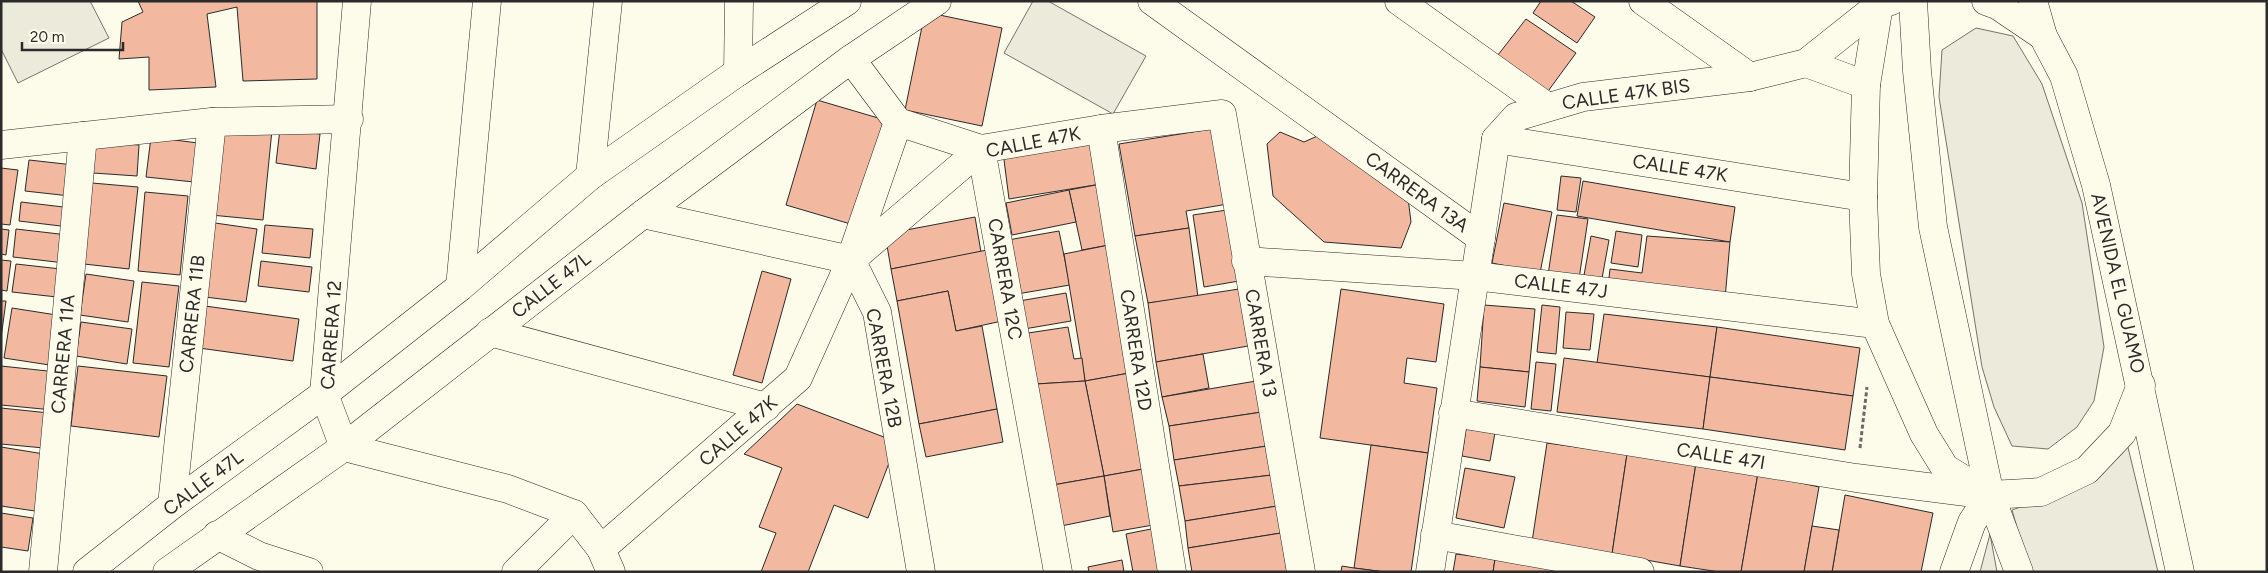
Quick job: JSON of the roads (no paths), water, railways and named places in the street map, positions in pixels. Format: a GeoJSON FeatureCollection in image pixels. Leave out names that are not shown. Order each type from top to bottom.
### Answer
{"type":"FeatureCollection","features":[{"type":"Feature","properties":{"kind":"street","name":"CARRERA 12"},"geometry":{"type":"LineString","coordinates":[[344,447],[324,394],[349,120],[357,1]]}},
{"type":"Feature","properties":{"kind":"street"},"geometry":{"type":"LineString","coordinates":[[460,287],[487,1]]}},
{"type":"Feature","properties":{"kind":"street"},"geometry":{"type":"LineString","coordinates":[[590,176],[608,1]]}},
{"type":"Feature","properties":{"kind":"street"},"geometry":{"type":"LineString","coordinates":[[738,72],[739,1]]}},
{"type":"Feature","properties":{"kind":"street","name":"CALLE 47L"},"geometry":{"type":"LineString","coordinates":[[87,572],[172,505],[324,394],[460,287],[590,176],[738,72],[847,1]]}},
{"type":"Feature","properties":{"kind":"street","name":"CALLE 47L"},"geometry":{"type":"LineString","coordinates":[[167,572],[344,447],[643,214],[851,59],[937,1]]}},
{"type":"Feature","properties":{"kind":"street","name":"CARRERA 13A"},"geometry":{"type":"LineString","coordinates":[[1152,1],[1480,238],[1430,572]]}},
{"type":"Feature","properties":{"kind":"street"},"geometry":{"type":"LineString","coordinates":[[1399,1],[1546,106]]}},
{"type":"Feature","properties":{"kind":"street"},"geometry":{"type":"LineString","coordinates":[[1643,1],[1750,77]]}},
{"type":"Feature","properties":{"kind":"street"},"geometry":{"type":"LineString","coordinates":[[1913,1],[1917,71],[1933,227],[1990,495],[2019,572]]}},
{"type":"Feature","properties":{"kind":"street"},"geometry":{"type":"LineString","coordinates":[[1986,1],[1996,4],[2044,36]]}},
{"type":"Feature","properties":{"kind":"street","name":"AVENIDA EL GUAMO"},"geometry":{"type":"LineString","coordinates":[[2033,1],[2044,36],[2064,76],[2096,185],[2141,385],[2180,572]]}},
{"type":"Feature","properties":{"kind":"street"},"geometry":{"type":"LineString","coordinates":[[1881,3],[1866,85],[1864,197],[1866,274],[1875,324],[1924,434],[1945,468],[1990,495]]}},
{"type":"Feature","properties":{"kind":"street","name":"CALLE 47K BIS"},"geometry":{"type":"LineString","coordinates":[[1496,139],[1516,117],[1546,106],[1583,97],[1750,77],[1806,63],[1881,3]]}},
{"type":"Feature","properties":{"kind":"street"},"geometry":{"type":"LineString","coordinates":[[851,59],[898,122],[981,150]]}},
{"type":"Feature","properties":{"kind":"street"},"geometry":{"type":"LineString","coordinates":[[1806,63],[1866,85]]}},
{"type":"Feature","properties":{"kind":"street","name":"CALLE 47K"},"geometry":{"type":"LineString","coordinates":[[851,260],[981,150],[1100,129],[1222,114]]}},
{"type":"Feature","properties":{"kind":"street","name":"CARRERA 13"},"geometry":{"type":"LineString","coordinates":[[1222,114],[1301,572]]}},
{"type":"Feature","properties":{"kind":"street"},"geometry":{"type":"LineString","coordinates":[[1,145],[212,122],[349,120]]}},
{"type":"Feature","properties":{"kind":"street","name":"CARRERA 11B"},"geometry":{"type":"LineString","coordinates":[[172,505],[212,122]]}},
{"type":"Feature","properties":{"kind":"street","name":"CALLE 47K"},"geometry":{"type":"LineString","coordinates":[[606,560],[798,378],[851,260],[898,122]]}},
{"type":"Feature","properties":{"kind":"street","name":"CARRERA 12D"},"geometry":{"type":"LineString","coordinates":[[1100,129],[1172,572]]}},
{"type":"Feature","properties":{"kind":"street","name":"CARRERA 11A"},"geometry":{"type":"LineString","coordinates":[[43,572],[83,136]]}},
{"type":"Feature","properties":{"kind":"street"},"geometry":{"type":"LineString","coordinates":[[1480,238],[1496,139]]}},
{"type":"Feature","properties":{"kind":"street","name":"CALLE 47K"},"geometry":{"type":"LineString","coordinates":[[1496,139],[1864,197]]}},
{"type":"Feature","properties":{"kind":"street","name":"CARRERA 12C"},"geometry":{"type":"LineString","coordinates":[[981,150],[1058,572]]}},
{"type":"Feature","properties":{"kind":"street"},"geometry":{"type":"LineString","coordinates":[[643,214],[851,260]]}},
{"type":"Feature","properties":{"kind":"street","name":"CARRERA 12B"},"geometry":{"type":"LineString","coordinates":[[851,260],[877,312],[921,572]]}},
{"type":"Feature","properties":{"kind":"street","name":"CALLE 47J"},"geometry":{"type":"LineString","coordinates":[[1246,261],[1475,276],[1875,324]]}},
{"type":"Feature","properties":{"kind":"street"},"geometry":{"type":"LineString","coordinates":[[490,332],[766,407]]}},
{"type":"Feature","properties":{"kind":"street","name":"CALLE 47I"},"geometry":{"type":"LineString","coordinates":[[1453,413],[1856,478],[1990,495],[2041,492],[2087,470],[2122,433],[2141,385]]}},
{"type":"Feature","properties":{"kind":"street"},"geometry":{"type":"LineString","coordinates":[[344,447],[508,489],[574,514],[606,560]]}},
{"type":"Feature","properties":{"kind":"street"},"geometry":{"type":"LineString","coordinates":[[1954,572],[1972,522],[1990,495]]}},
{"type":"Feature","properties":{"kind":"street"},"geometry":{"type":"LineString","coordinates":[[516,572],[574,514]]}},
{"type":"Feature","properties":{"kind":"street"},"geometry":{"type":"LineString","coordinates":[[217,535],[259,556],[309,572]]}},
{"type":"Feature","properties":{"kind":"street"},"geometry":{"type":"LineString","coordinates":[[1435,535],[1640,572]]}}]}
